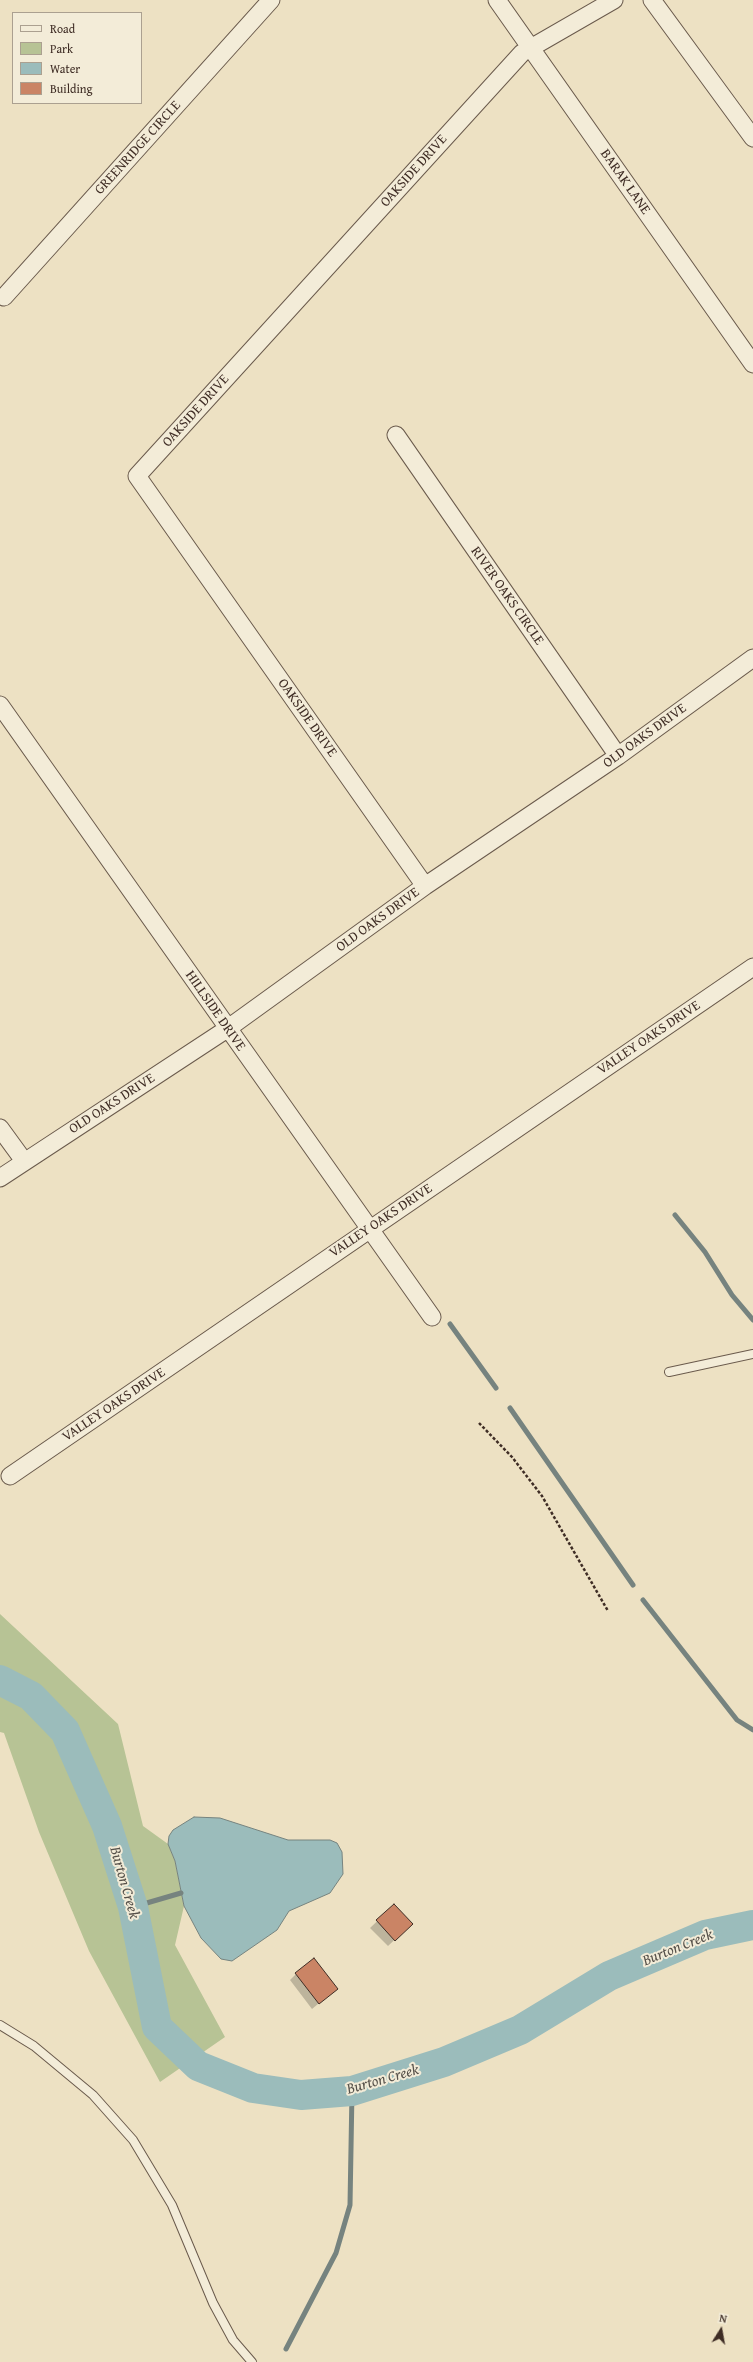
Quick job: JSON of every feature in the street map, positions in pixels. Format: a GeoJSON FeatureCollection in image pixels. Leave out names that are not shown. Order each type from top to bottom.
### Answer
{"type":"FeatureCollection","features":[{"type":"Feature","properties":{"kind":"street","name":"GREENRIDGE CIRCLE"},"geometry":{"type":"LineString","coordinates":[[4,297],[271,0]]}},
{"type":"Feature","properties":{"kind":"street","name":"BARAK LANE"},"geometry":{"type":"LineString","coordinates":[[497,0],[753,364]]}},
{"type":"Feature","properties":{"kind":"street","name":"OAKSIDE DRIVE"},"geometry":{"type":"LineString","coordinates":[[425,886],[137,476],[522,54],[614,0]]}},
{"type":"Feature","properties":{"kind":"street"},"geometry":{"type":"LineString","coordinates":[[652,0],[753,138]]}},
{"type":"Feature","properties":{"kind":"street","name":"RIVER OAKS CIRCLE"},"geometry":{"type":"LineString","coordinates":[[396,435],[618,756]]}},
{"type":"Feature","properties":{"kind":"street","name":"OLD OAKS DRIVE"},"geometry":{"type":"LineString","coordinates":[[0,1178],[228,1029],[425,886],[618,756],[753,658]]}},
{"type":"Feature","properties":{"kind":"street","name":"HILLSIDE DRIVE"},"geometry":{"type":"LineString","coordinates":[[0,705],[432,1317]]}},
{"type":"Feature","properties":{"kind":"street","name":"VALLEY OAKS DRIVE"},"geometry":{"type":"LineString","coordinates":[[10,1476],[753,967]]}},
{"type":"Feature","properties":{"kind":"street"},"geometry":{"type":"LineString","coordinates":[[0,1128],[24,1161]]}},
{"type":"Feature","properties":{"kind":"lane"},"geometry":{"type":"LineString","coordinates":[[669,1372],[753,1354]]}},
{"type":"Feature","properties":{"kind":"lane"},"geometry":{"type":"LineString","coordinates":[[0,2025],[34,2046],[93,2096],[133,2140],[172,2205],[219,2315],[233,2340],[252,2362]]}},
{"type":"Feature","properties":{"kind":"path"},"geometry":{"type":"LineString","coordinates":[[479,1423],[512,1457],[542,1496],[608,1611]]}},
{"type":"Feature","properties":{"kind":"green space"},"geometry":{"type":"Polygon","coordinates":[[[0,1614],[118,1724],[143,1826],[168,1844],[175,1861],[184,1906],[175,1945],[225,2037],[160,2082],[89,1951],[39,1832],[4,1733],[0,1732],[0,1614]]]}},
{"type":"Feature","properties":{"kind":"water"},"geometry":{"type":"Polygon","coordinates":[[[194,1817],[220,1818],[288,1840],[330,1840],[337,1843],[342,1852],[343,1874],[330,1893],[289,1911],[277,1930],[232,1961],[221,1959],[201,1938],[184,1906],[175,1861],[168,1844],[169,1836],[173,1830],[194,1817]]]}},
{"type":"Feature","properties":{"kind":"building"},"geometry":{"type":"Polygon","coordinates":[[[394,1904],[413,1924],[395,1941],[376,1920],[394,1904]]]}},
{"type":"Feature","properties":{"kind":"building"},"geometry":{"type":"Polygon","coordinates":[[[314,1958],[338,1989],[319,2004],[295,1973],[314,1958]]]}},
{"type":"Feature","properties":{"kind":"waterway"},"geometry":{"type":"LineString","coordinates":[[675,1215],[705,1252],[732,1295],[753,1320]]}},
{"type":"Feature","properties":{"kind":"waterway"},"geometry":{"type":"LineString","coordinates":[[450,1324],[496,1388]]}},
{"type":"Feature","properties":{"kind":"waterway"},"geometry":{"type":"LineString","coordinates":[[510,1408],[633,1585]]}},
{"type":"Feature","properties":{"kind":"waterway"},"geometry":{"type":"LineString","coordinates":[[643,1600],[737,1720],[753,1730]]}},
{"type":"Feature","properties":{"kind":"waterway","name":"Burton Creek"},"geometry":{"type":"LineString","coordinates":[[0,1680],[31,1696],[65,1731],[107,1826],[133,1907],[157,2027],[198,2066],[253,2088],[301,2095],[352,2091],[444,2062],[520,2030],[609,1976],[705,1935],[753,1925]]}},
{"type":"Feature","properties":{"kind":"waterway"},"geometry":{"type":"LineString","coordinates":[[133,1907],[181,1893]]}},
{"type":"Feature","properties":{"kind":"waterway"},"geometry":{"type":"LineString","coordinates":[[286,2349],[336,2253],[350,2205],[352,2091]]}}]}
